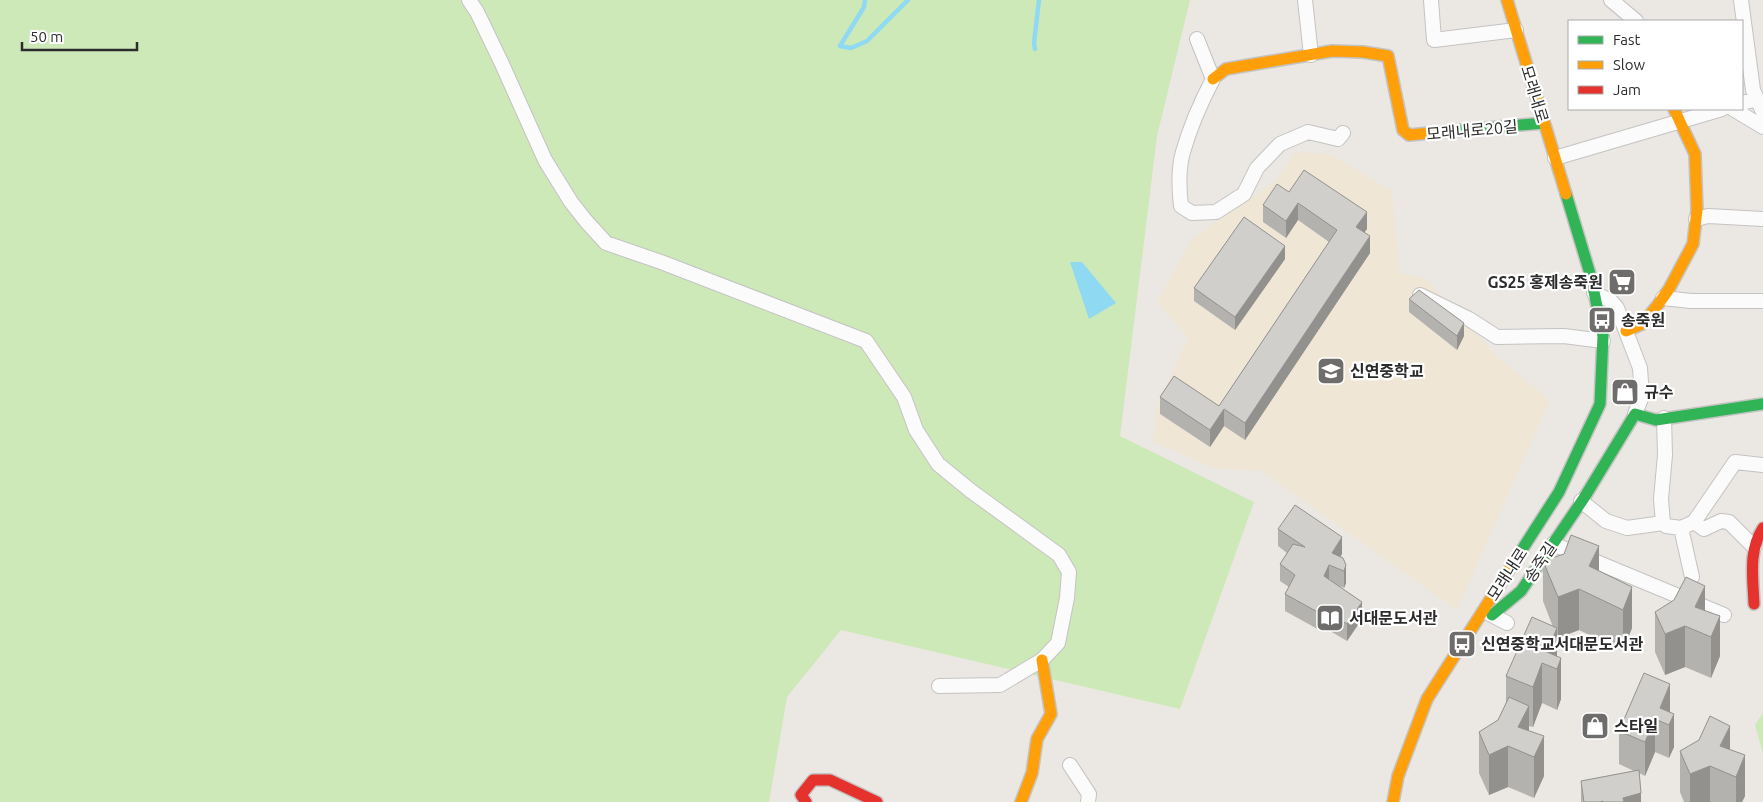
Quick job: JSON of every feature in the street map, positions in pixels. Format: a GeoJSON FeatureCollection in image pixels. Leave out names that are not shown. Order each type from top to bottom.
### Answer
{"type":"FeatureCollection","features":[{"type":"Feature","properties":{"kind":"street"},"geometry":{"type":"LineString","coordinates":[[469,0],[477,12],[502,64],[545,160],[571,202],[586,222],[606,243],[670,265],[866,341],[904,397],[916,430],[938,464],[971,491],[1060,555],[1069,572],[1067,598],[1058,643],[1042,660],[1000,685],[939,686]]}},
{"type":"Feature","properties":{"kind":"street"},"geometry":{"type":"LineString","coordinates":[[1305,0],[1311,55]]}},
{"type":"Feature","properties":{"kind":"street"},"geometry":{"type":"LineString","coordinates":[[1431,0],[1434,40],[1516,30]]}},
{"type":"Feature","properties":{"kind":"street","name":"모래내로"},"geometry":{"type":"LineString","coordinates":[[1394,802],[1398,776],[1427,699],[1487,613],[1558,492],[1600,404],[1603,341],[1591,277],[1507,0]]}},
{"type":"Feature","properties":{"kind":"street"},"geometry":{"type":"LineString","coordinates":[[1611,0],[1635,20]]}},
{"type":"Feature","properties":{"kind":"street"},"geometry":{"type":"LineString","coordinates":[[1741,0],[1758,81],[1757,99],[1763,112]]}},
{"type":"Feature","properties":{"kind":"street"},"geometry":{"type":"LineString","coordinates":[[1197,39],[1213,79],[1182,153],[1179,183],[1180,206],[1192,213],[1216,212],[1244,194],[1257,168],[1280,144],[1308,132],[1338,139],[1343,133]]}},
{"type":"Feature","properties":{"kind":"street","name":"모래내로20길"},"geometry":{"type":"LineString","coordinates":[[1213,79],[1226,69],[1265,61],[1332,51],[1363,52],[1388,56],[1404,130],[1409,135],[1544,122]]}},
{"type":"Feature","properties":{"kind":"street"},"geometry":{"type":"LineString","coordinates":[[1743,103],[1757,99]]}},
{"type":"Feature","properties":{"kind":"street"},"geometry":{"type":"LineString","coordinates":[[1626,331],[1642,324],[1663,298],[1693,244],[1697,186],[1694,154],[1674,110]]}},
{"type":"Feature","properties":{"kind":"street"},"geometry":{"type":"LineString","coordinates":[[1555,158],[1719,110]]}},
{"type":"Feature","properties":{"kind":"street"},"geometry":{"type":"LineString","coordinates":[[1735,110],[1763,127]]}},
{"type":"Feature","properties":{"kind":"street"},"geometry":{"type":"LineString","coordinates":[[1696,219],[1708,216],[1763,219]]}},
{"type":"Feature","properties":{"kind":"street"},"geometry":{"type":"LineString","coordinates":[[1417,293],[1469,319],[1497,337],[1564,336],[1603,341]]}},
{"type":"Feature","properties":{"kind":"street","name":"송죽길"},"geometry":{"type":"LineString","coordinates":[[1487,613],[1521,591],[1581,501],[1635,414],[1642,396],[1640,368],[1617,308],[1611,301],[1594,293]]}},
{"type":"Feature","properties":{"kind":"street"},"geometry":{"type":"LineString","coordinates":[[1663,298],[1691,301],[1763,302]]}},
{"type":"Feature","properties":{"kind":"street"},"geometry":{"type":"LineString","coordinates":[[1635,414],[1656,420],[1763,404]]}},
{"type":"Feature","properties":{"kind":"street"},"geometry":{"type":"LineString","coordinates":[[1663,523],[1661,499],[1665,456],[1664,418]]}},
{"type":"Feature","properties":{"kind":"street"},"geometry":{"type":"LineString","coordinates":[[1692,577],[1688,525],[1735,462],[1763,465]]}},
{"type":"Feature","properties":{"kind":"street"},"geometry":{"type":"LineString","coordinates":[[1581,501],[1606,521],[1628,528],[1663,523],[1671,528],[1688,525],[1704,528],[1721,521],[1730,522],[1754,547]]}},
{"type":"Feature","properties":{"kind":"street"},"geometry":{"type":"LineString","coordinates":[[1754,604],[1752,553],[1763,528]]}},
{"type":"Feature","properties":{"kind":"street"},"geometry":{"type":"LineString","coordinates":[[1552,544],[1663,595],[1724,615]]}},
{"type":"Feature","properties":{"kind":"street"},"geometry":{"type":"LineString","coordinates":[[1487,613],[1507,623]]}},
{"type":"Feature","properties":{"kind":"street"},"geometry":{"type":"LineString","coordinates":[[1022,802],[1032,773],[1037,739],[1051,714],[1042,660]]}},
{"type":"Feature","properties":{"kind":"street"},"geometry":{"type":"LineString","coordinates":[[1070,765],[1089,794],[1088,802]]}},
{"type":"Feature","properties":{"kind":"street"},"geometry":{"type":"LineString","coordinates":[[806,802],[801,795],[812,780],[830,780],[877,802]]}},
{"type":"Feature","properties":{"kind":"shaded area"},"geometry":{"type":"Polygon","coordinates":[[[1296,152],[1330,154],[1392,191],[1400,273],[1425,278],[1497,357],[1550,400],[1457,610],[1262,471],[1213,468],[1153,442],[1157,407],[1188,337],[1157,302],[1193,238],[1275,182],[1296,152]]]}},
{"type":"Feature","properties":{"kind":"green space"},"geometry":{"type":"Polygon","coordinates":[[[0,0],[1190,0],[1157,136],[1120,436],[1254,502],[1180,709],[841,630],[787,697],[769,802],[0,802],[0,0]]]}},
{"type":"Feature","properties":{"kind":"green space"},"geometry":{"type":"Polygon","coordinates":[[[1763,713],[1763,753],[1755,725],[1763,713]]]}},
{"type":"Feature","properties":{"kind":"water"},"geometry":{"type":"Polygon","coordinates":[[[1070,262],[1082,262],[1116,303],[1089,319],[1070,262]]]}},
{"type":"Feature","properties":{"kind":"building"},"geometry":{"type":"Polygon","coordinates":[[[1304,170],[1367,212],[1356,227],[1370,236],[1245,423],[1224,409],[1210,430],[1160,397],[1174,376],[1219,406],[1337,230],[1298,203],[1286,221],[1263,205],[1277,184],[1289,192],[1304,170]]]}},
{"type":"Feature","properties":{"kind":"building"},"geometry":{"type":"Polygon","coordinates":[[[1244,217],[1285,246],[1235,317],[1194,288],[1244,217]]]}},
{"type":"Feature","properties":{"kind":"building"},"geometry":{"type":"Polygon","coordinates":[[[1419,290],[1464,323],[1457,336],[1409,299],[1419,290]]]}},
{"type":"Feature","properties":{"kind":"building"},"geometry":{"type":"Polygon","coordinates":[[[1295,505],[1342,537],[1332,553],[1343,558],[1346,565],[1344,571],[1329,565],[1324,576],[1362,602],[1347,624],[1325,611],[1323,615],[1285,594],[1295,575],[1280,564],[1293,544],[1305,547],[1278,529],[1295,505]]]}},
{"type":"Feature","properties":{"kind":"building"},"geometry":{"type":"Polygon","coordinates":[[[1571,535],[1599,546],[1589,566],[1632,587],[1623,610],[1579,589],[1558,597],[1543,561],[1564,554],[1571,535]]]}},
{"type":"Feature","properties":{"kind":"building"},"geometry":{"type":"Polygon","coordinates":[[[1686,577],[1705,586],[1695,607],[1720,616],[1711,637],[1685,626],[1665,634],[1655,612],[1674,600],[1686,577]]]}},
{"type":"Feature","properties":{"kind":"building"},"geometry":{"type":"Polygon","coordinates":[[[1532,617],[1557,628],[1547,652],[1561,658],[1557,669],[1542,663],[1533,687],[1506,676],[1532,617]]]}},
{"type":"Feature","properties":{"kind":"building"},"geometry":{"type":"Polygon","coordinates":[[[1644,673],[1670,684],[1660,708],[1674,714],[1669,725],[1655,719],[1645,742],[1619,731],[1644,673]]]}},
{"type":"Feature","properties":{"kind":"building"},"geometry":{"type":"Polygon","coordinates":[[[1509,697],[1529,706],[1518,727],[1544,736],[1534,757],[1508,746],[1489,755],[1479,732],[1498,720],[1509,697]]]}},
{"type":"Feature","properties":{"kind":"building"},"geometry":{"type":"Polygon","coordinates":[[[1710,716],[1730,726],[1720,746],[1745,755],[1736,777],[1710,766],[1690,774],[1680,751],[1699,740],[1710,716]]]}},
{"type":"Feature","properties":{"kind":"building"},"geometry":{"type":"Polygon","coordinates":[[[1639,770],[1641,793],[1623,798],[1624,802],[1584,802],[1581,781],[1639,770]]]}},
{"type":"Feature","properties":{"kind":"waterway"},"geometry":{"type":"LineString","coordinates":[[865,0],[864,7],[840,46],[851,48],[867,41],[908,0]]}},
{"type":"Feature","properties":{"kind":"waterway"},"geometry":{"type":"LineString","coordinates":[[1035,49],[1039,0]]}},
{"type":"Feature","properties":{"kind":"traffic: fast"},"geometry":{"type":"LineString","coordinates":[[1440,132],[1544,123]]}},
{"type":"Feature","properties":{"kind":"traffic: fast"},"geometry":{"type":"LineString","coordinates":[[1516,559],[1559,492],[1600,404],[1603,336],[1591,277],[1566,194]]}},
{"type":"Feature","properties":{"kind":"traffic: fast"},"geometry":{"type":"LineString","coordinates":[[1492,615],[1521,591],[1584,498],[1635,414],[1656,420],[1763,404]]}},
{"type":"Feature","properties":{"kind":"traffic: slow"},"geometry":{"type":"LineString","coordinates":[[1507,0],[1566,194]]}},
{"type":"Feature","properties":{"kind":"traffic: slow"},"geometry":{"type":"LineString","coordinates":[[1213,79],[1226,69],[1332,51],[1363,52],[1388,56],[1403,130],[1409,135],[1440,132]]}},
{"type":"Feature","properties":{"kind":"traffic: slow"},"geometry":{"type":"LineString","coordinates":[[1626,331],[1642,324],[1657,306],[1669,289],[1693,244],[1697,210],[1695,154],[1674,110]]}},
{"type":"Feature","properties":{"kind":"traffic: slow"},"geometry":{"type":"LineString","coordinates":[[1393,802],[1398,776],[1427,699],[1516,559]]}},
{"type":"Feature","properties":{"kind":"traffic: slow"},"geometry":{"type":"LineString","coordinates":[[1021,802],[1032,773],[1037,739],[1051,714],[1042,660]]}},
{"type":"Feature","properties":{"kind":"traffic: jam"},"geometry":{"type":"LineString","coordinates":[[1754,604],[1753,555],[1758,537],[1763,528]]}},
{"type":"Feature","properties":{"kind":"traffic: jam"},"geometry":{"type":"LineString","coordinates":[[806,802],[801,795],[813,780],[830,780],[877,802]]}},
{"type":"Feature","properties":{"kind":"place","name":"GS25 홍제송죽원"},"geometry":{"type":"Point","coordinates":[1622,282]}},
{"type":"Feature","properties":{"kind":"place","name":"송죽원"},"geometry":{"type":"Point","coordinates":[1602,320]}},
{"type":"Feature","properties":{"kind":"place","name":"신연중학교"},"geometry":{"type":"Point","coordinates":[1331,371]}},
{"type":"Feature","properties":{"kind":"place","name":"규수"},"geometry":{"type":"Point","coordinates":[1625,392]}},
{"type":"Feature","properties":{"kind":"place","name":"서대문도서관"},"geometry":{"type":"Point","coordinates":[1330,618]}},
{"type":"Feature","properties":{"kind":"place","name":"신연중학교서대문도서관"},"geometry":{"type":"Point","coordinates":[1462,644]}},
{"type":"Feature","properties":{"kind":"place","name":"스타일"},"geometry":{"type":"Point","coordinates":[1595,726]}}]}
